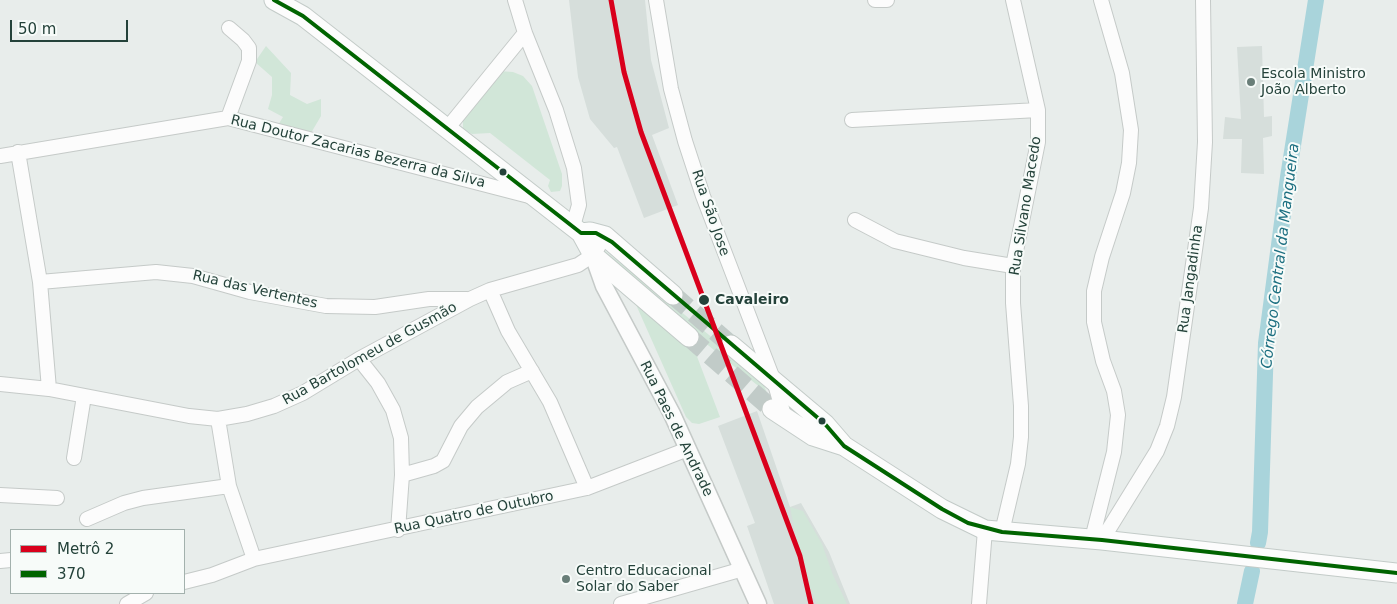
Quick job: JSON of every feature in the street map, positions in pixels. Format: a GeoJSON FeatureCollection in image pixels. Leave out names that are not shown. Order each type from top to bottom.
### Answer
{"type":"FeatureCollection","features":[{"type":"Feature","properties":{"kind":"main road"},"geometry":{"type":"LineString","coordinates":[[274,0],[299,8],[446,130],[577,229],[593,256],[689,337]]}},
{"type":"Feature","properties":{"kind":"main road"},"geometry":{"type":"LineString","coordinates":[[577,229],[605,236],[673,295]]}},
{"type":"Feature","properties":{"kind":"main road"},"geometry":{"type":"LineString","coordinates":[[731,345],[775,384],[825,424],[844,446]]}},
{"type":"Feature","properties":{"kind":"main road"},"geometry":{"type":"LineString","coordinates":[[779,414],[814,436],[844,446],[942,509],[994,531],[1097,540],[1397,573]]}},
{"type":"Feature","properties":{"kind":"street"},"geometry":{"type":"LineString","coordinates":[[515,0],[556,110],[574,168],[579,205],[577,229]]}},
{"type":"Feature","properties":{"kind":"street","name":"Rua São Jose"},"geometry":{"type":"LineString","coordinates":[[656,0],[671,88],[685,141],[725,257],[775,384],[779,414]]}},
{"type":"Feature","properties":{"kind":"street"},"geometry":{"type":"LineString","coordinates":[[875,0],[887,0]]}},
{"type":"Feature","properties":{"kind":"street","name":"Rua Silvano Macedo"},"geometry":{"type":"LineString","coordinates":[[979,604],[994,531],[1018,464],[1021,437],[1021,406],[1013,303],[1013,266],[1038,142],[1038,110],[1012,0]]}},
{"type":"Feature","properties":{"kind":"street"},"geometry":{"type":"LineString","coordinates":[[1097,540],[1114,452],[1118,415],[1114,392],[1103,361],[1094,322],[1094,291],[1102,257],[1123,193],[1129,163],[1131,130],[1122,74],[1101,0]]}},
{"type":"Feature","properties":{"kind":"street","name":"Rua Jangadinha"},"geometry":{"type":"LineString","coordinates":[[1097,540],[1157,451],[1167,426],[1174,397],[1201,208],[1206,142],[1203,0]]}},
{"type":"Feature","properties":{"kind":"street"},"geometry":{"type":"LineString","coordinates":[[228,118],[249,61],[249,48],[229,28]]}},
{"type":"Feature","properties":{"kind":"street"},"geometry":{"type":"LineString","coordinates":[[446,130],[526,33]]}},
{"type":"Feature","properties":{"kind":"street"},"geometry":{"type":"LineString","coordinates":[[852,120],[1038,110]]}},
{"type":"Feature","properties":{"kind":"street","name":"Rua Doutor Zacarias Bezerra da Silva"},"geometry":{"type":"LineString","coordinates":[[0,156],[228,118],[537,198]]}},
{"type":"Feature","properties":{"kind":"street"},"geometry":{"type":"LineString","coordinates":[[18,152],[40,282],[49,388]]}},
{"type":"Feature","properties":{"kind":"street"},"geometry":{"type":"LineString","coordinates":[[855,220],[896,241],[964,258],[1013,266]]}},
{"type":"Feature","properties":{"kind":"street"},"geometry":{"type":"LineString","coordinates":[[593,256],[605,236]]}},
{"type":"Feature","properties":{"kind":"street","name":"Rua Bartolomeu de Gusmão"},"geometry":{"type":"LineString","coordinates":[[0,384],[49,388],[218,420],[274,406],[303,393],[359,359],[470,298],[490,290],[578,265],[593,256]]}},
{"type":"Feature","properties":{"kind":"street","name":"Rua Paes de Andrade"},"geometry":{"type":"LineString","coordinates":[[593,256],[604,286],[688,449],[758,604]]}},
{"type":"Feature","properties":{"kind":"street","name":"Rua das Vertentes"},"geometry":{"type":"LineString","coordinates":[[40,282],[156,272],[193,276],[250,292],[326,306],[375,307],[428,299],[470,298]]}},
{"type":"Feature","properties":{"kind":"street"},"geometry":{"type":"LineString","coordinates":[[490,290],[508,331],[532,371],[565,434],[587,488]]}},
{"type":"Feature","properties":{"kind":"street"},"geometry":{"type":"LineString","coordinates":[[359,359],[378,383],[393,410],[401,438],[402,475],[398,530]]}},
{"type":"Feature","properties":{"kind":"street"},"geometry":{"type":"LineString","coordinates":[[402,475],[434,466],[443,461],[461,426],[477,407],[507,382],[532,371]]}},
{"type":"Feature","properties":{"kind":"street"},"geometry":{"type":"LineString","coordinates":[[74,458],[84,396]]}},
{"type":"Feature","properties":{"kind":"street"},"geometry":{"type":"LineString","coordinates":[[218,420],[230,486],[254,559]]}},
{"type":"Feature","properties":{"kind":"street","name":"Rua Quatro de Outubro"},"geometry":{"type":"LineString","coordinates":[[185,582],[212,575],[254,559],[398,530],[587,488],[688,449]]}},
{"type":"Feature","properties":{"kind":"street"},"geometry":{"type":"LineString","coordinates":[[87,519],[124,503],[143,498],[230,486]]}},
{"type":"Feature","properties":{"kind":"street"},"geometry":{"type":"LineString","coordinates":[[0,495],[57,498]]}},
{"type":"Feature","properties":{"kind":"street"},"geometry":{"type":"LineString","coordinates":[[621,604],[743,569]]}},
{"type":"Feature","properties":{"kind":"street"},"geometry":{"type":"LineString","coordinates":[[127,604],[144,594]]}},
{"type":"Feature","properties":{"kind":"shaded area"},"geometry":{"type":"Polygon","coordinates":[[[569,0],[645,0],[651,60],[669,128],[652,135],[678,205],[644,218],[617,147],[614,148],[590,119],[578,77],[569,0]]]}},
{"type":"Feature","properties":{"kind":"shaded area","name":"Escola Ministro João Alberto"},"geometry":{"type":"Polygon","coordinates":[[[1262,46],[1264,117],[1272,116],[1272,136],[1263,138],[1264,174],[1241,173],[1242,139],[1223,139],[1225,117],[1241,119],[1237,47],[1262,46]]]}},
{"type":"Feature","properties":{"kind":"shaded area"},"geometry":{"type":"Polygon","coordinates":[[[757,411],[790,507],[801,503],[829,552],[850,604],[774,604],[747,526],[755,523],[718,426],[757,411]]]}},
{"type":"Feature","properties":{"kind":"green space"},"geometry":{"type":"Polygon","coordinates":[[[266,46],[291,73],[290,95],[307,104],[321,99],[321,116],[311,133],[278,125],[283,117],[268,109],[272,95],[272,77],[255,62],[266,46]]]}},
{"type":"Feature","properties":{"kind":"green space"},"geometry":{"type":"Polygon","coordinates":[[[499,71],[513,72],[523,76],[532,86],[562,174],[560,191],[551,192],[548,186],[550,180],[490,133],[472,134],[463,129],[463,118],[499,71]]]}},
{"type":"Feature","properties":{"kind":"green space"},"geometry":{"type":"Polygon","coordinates":[[[600,247],[761,378],[767,393],[693,333],[598,249],[600,247]]]}},
{"type":"Feature","properties":{"kind":"green space"},"geometry":{"type":"Polygon","coordinates":[[[633,298],[693,346],[720,417],[699,424],[692,423],[686,417],[633,298]]]}},
{"type":"Feature","properties":{"kind":"green space"},"geometry":{"type":"Polygon","coordinates":[[[790,507],[803,511],[822,544],[833,575],[847,604],[817,604],[802,568],[790,507]]]}},
{"type":"Feature","properties":{"kind":"waterway","name":"Córrego Central da Mangueira"},"geometry":{"type":"LineString","coordinates":[[1258,543],[1260,532],[1266,343],[1288,177],[1316,0]]}},
{"type":"Feature","properties":{"kind":"waterway","name":"Córrego Central da Mangueira"},"geometry":{"type":"LineString","coordinates":[[1245,604],[1252,571]]}},
{"type":"Feature","properties":{"kind":"tunnel"},"geometry":{"type":"LineString","coordinates":[[673,295],[731,345]]}},
{"type":"Feature","properties":{"kind":"tunnel"},"geometry":{"type":"LineString","coordinates":[[689,337],[772,409]]}},
{"type":"Feature","properties":{"kind":"metro line","name":"2"},"geometry":{"type":"LineString","coordinates":[[611,0],[624,72],[641,132],[800,556],[811,604]]}},
{"type":"Feature","properties":{"kind":"transit line","name":"370"},"geometry":{"type":"LineString","coordinates":[[274,0],[303,16],[581,233],[596,233],[612,242],[825,424],[844,446],[942,509],[968,523],[1002,532],[1102,540],[1397,573]]}},
{"type":"Feature","properties":{"kind":"place","name":"Escola Ministro João Alberto"},"geometry":{"type":"Point","coordinates":[1251,82]}},
{"type":"Feature","properties":{"kind":"place","name":"Cavaleiro"},"geometry":{"type":"Point","coordinates":[704,300]}},
{"type":"Feature","properties":{"kind":"place","name":"Centro Educacional Solar do Saber"},"geometry":{"type":"Point","coordinates":[566,579]}}]}
